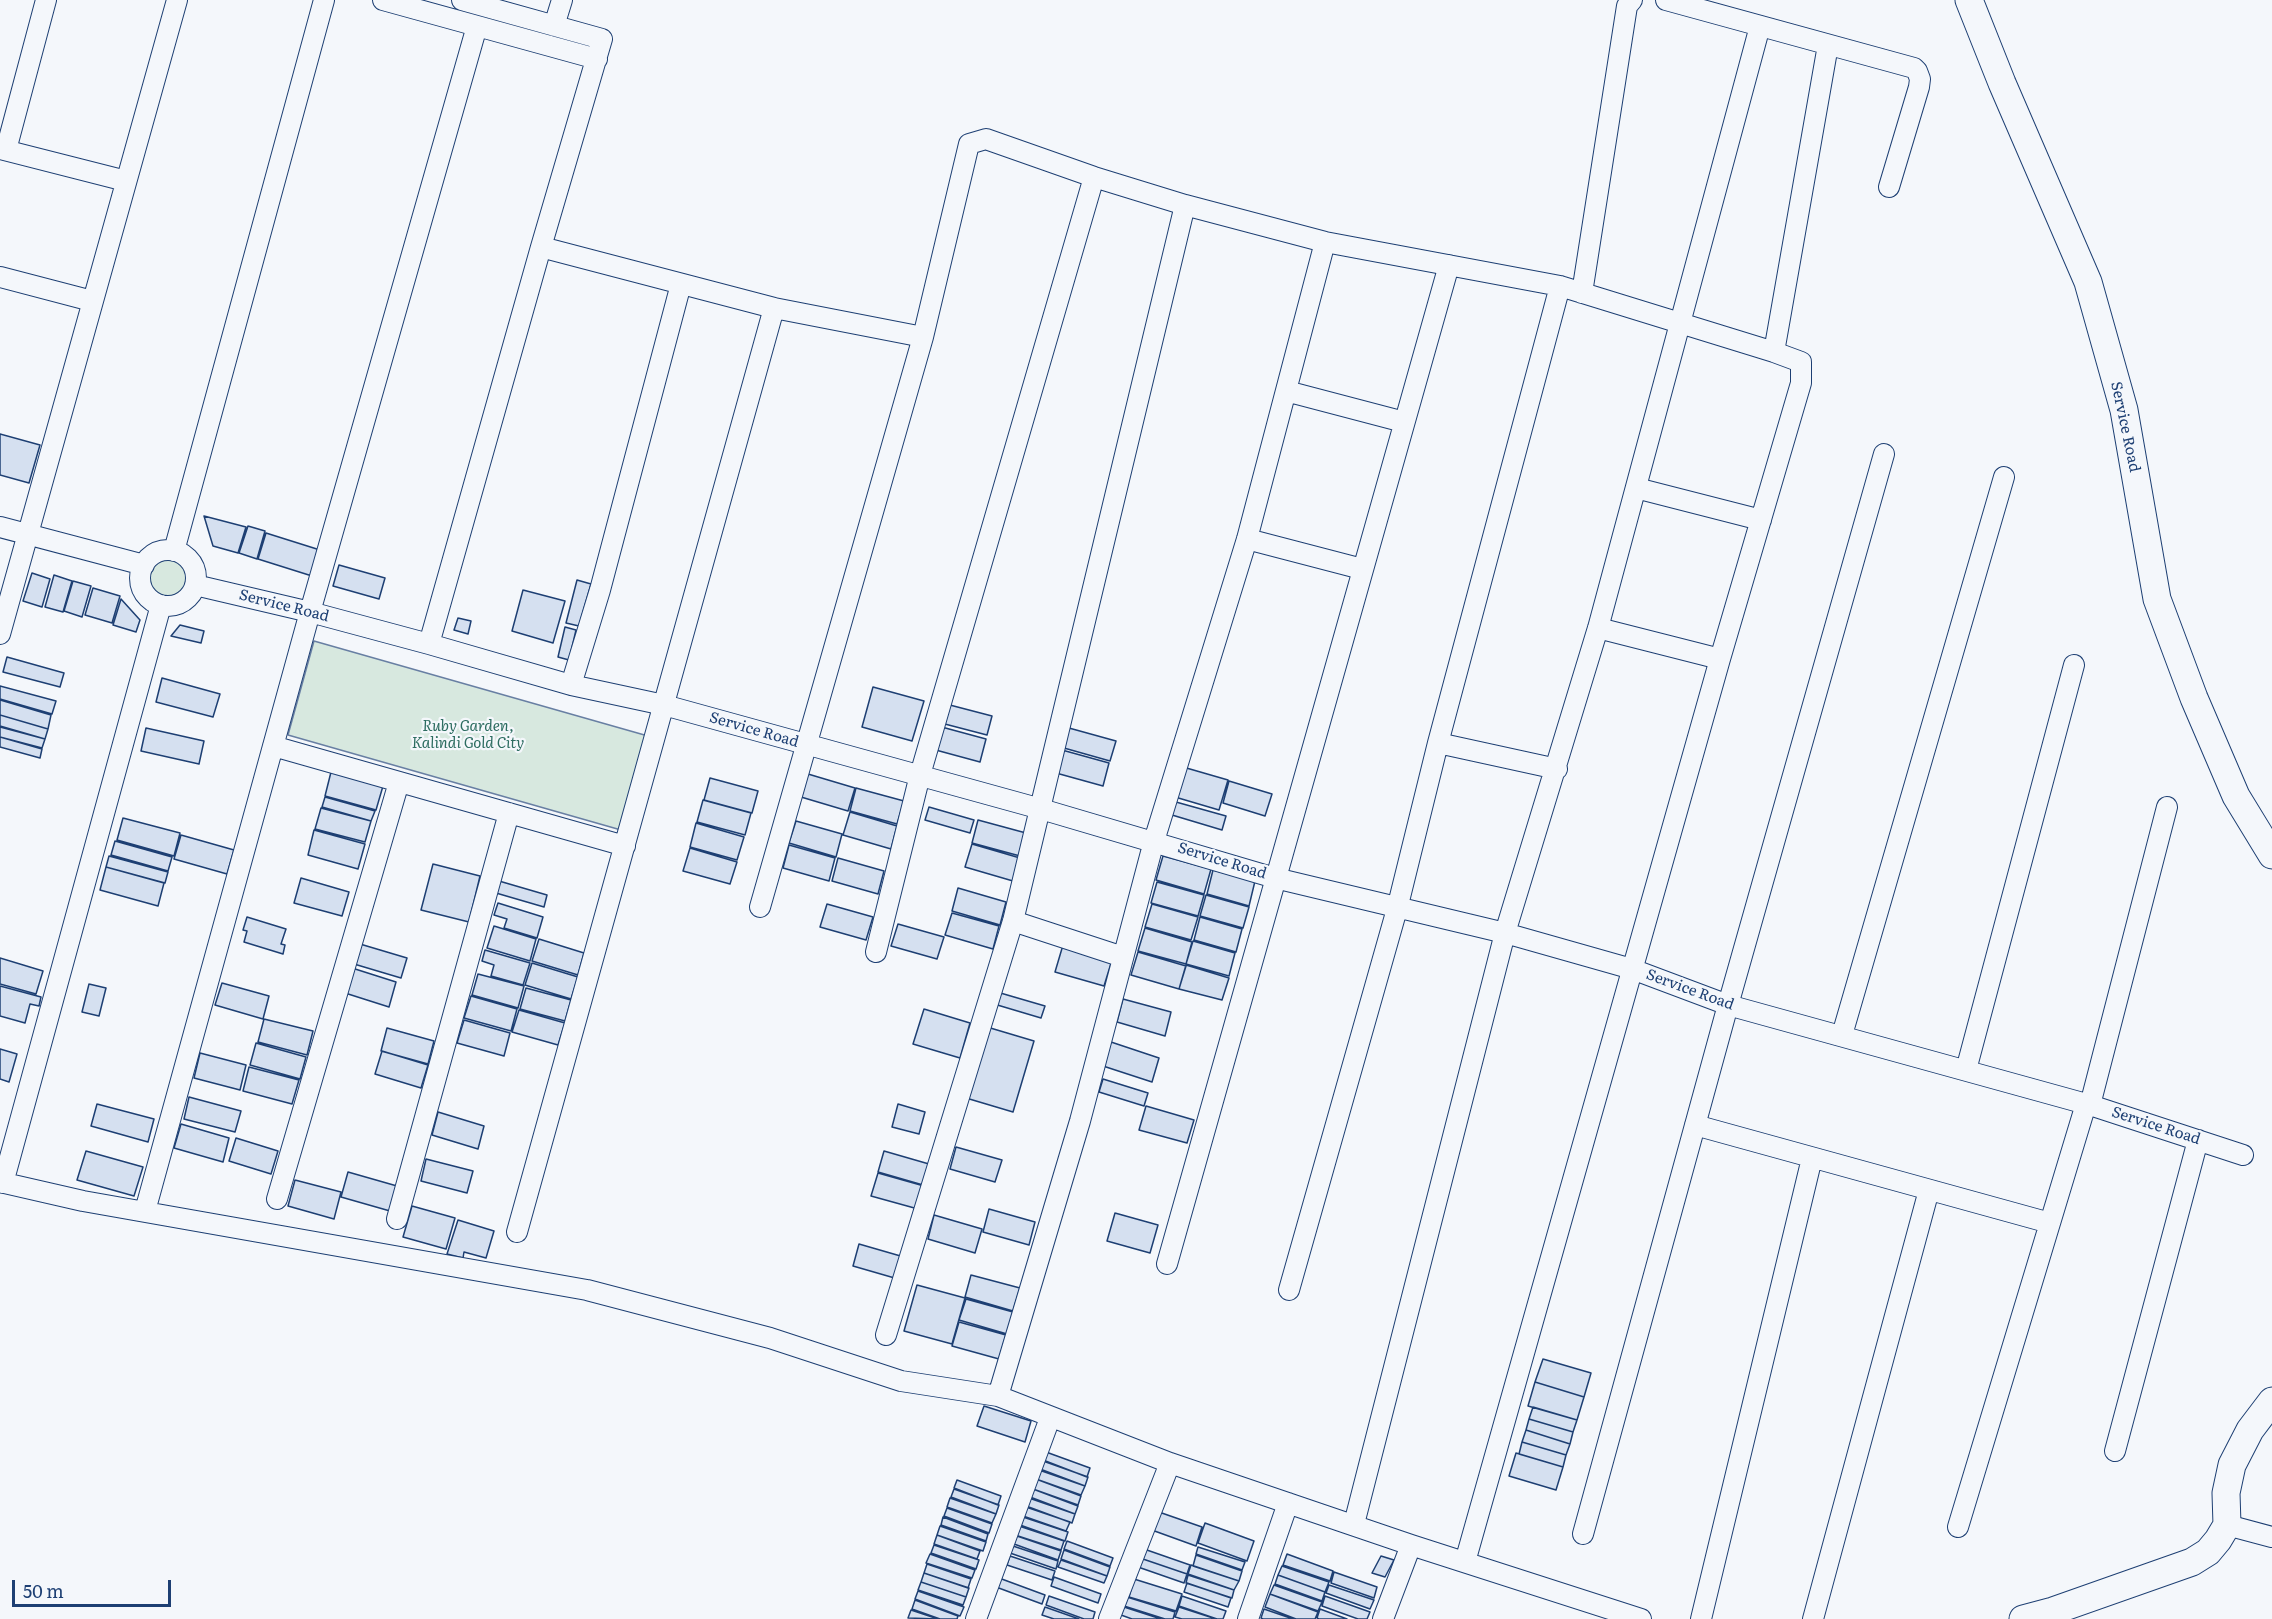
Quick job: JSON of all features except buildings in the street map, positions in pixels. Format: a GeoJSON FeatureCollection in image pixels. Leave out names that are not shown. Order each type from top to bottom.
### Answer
{"type":"FeatureCollection","features":[{"type":"Feature","properties":{"kind":"street"},"geometry":{"type":"LineString","coordinates":[[46,0],[3,150],[126,181]]}},
{"type":"Feature","properties":{"kind":"street"},"geometry":{"type":"LineString","coordinates":[[0,634],[177,0]]}},
{"type":"Feature","properties":{"kind":"street"},"geometry":{"type":"LineString","coordinates":[[174,551],[324,0]]}},
{"type":"Feature","properties":{"kind":"street"},"geometry":{"type":"LineString","coordinates":[[383,0],[597,60]]}},
{"type":"Feature","properties":{"kind":"street"},"geometry":{"type":"LineString","coordinates":[[429,644],[602,39],[464,0]]}},
{"type":"Feature","properties":{"kind":"street"},"geometry":{"type":"LineString","coordinates":[[554,26],[562,0]]}},
{"type":"Feature","properties":{"kind":"street"},"geometry":{"type":"LineString","coordinates":[[1582,293],[1627,6],[1632,0]]}},
{"type":"Feature","properties":{"kind":"street"},"geometry":{"type":"LineString","coordinates":[[1666,0],[1906,65],[1917,71],[1919,87],[1889,187]]}},
{"type":"Feature","properties":{"kind":"street","name":"Service Road"},"geometry":{"type":"LineString","coordinates":[[1969,0],[2002,83],[2088,282],[2124,410],[2157,599],[2194,698],[2236,796],[2272,855]]}},
{"type":"Feature","properties":{"kind":"street"},"geometry":{"type":"LineString","coordinates":[[145,1211],[310,612],[477,26]]}},
{"type":"Feature","properties":{"kind":"street"},"geometry":{"type":"LineString","coordinates":[[1354,1524],[1505,933],[1557,769],[1598,627],[1760,26]]}},
{"type":"Feature","properties":{"kind":"street"},"geometry":{"type":"LineString","coordinates":[[1774,352],[1828,45]]}},
{"type":"Feature","properties":{"kind":"street"},"geometry":{"type":"LineString","coordinates":[[760,907],[922,337],[969,144],[987,139],[1094,177],[1185,205],[1325,242],[1560,286],[1801,362],[1801,382],[1720,659],[1465,1562]]}},
{"type":"Feature","properties":{"kind":"street"},"geometry":{"type":"LineString","coordinates":[[876,952],[920,775],[1094,177]]}},
{"type":"Feature","properties":{"kind":"street"},"geometry":{"type":"LineString","coordinates":[[886,1335],[1013,921],[1185,205]]}},
{"type":"Feature","properties":{"kind":"street"},"geometry":{"type":"LineString","coordinates":[[998,1396],[1080,1121],[1154,841],[1247,538],[1325,242]]}},
{"type":"Feature","properties":{"kind":"street"},"geometry":{"type":"LineString","coordinates":[[541,247],[774,308],[922,337]]}},
{"type":"Feature","properties":{"kind":"street"},"geometry":{"type":"LineString","coordinates":[[1167,1264],[1449,265]]}},
{"type":"Feature","properties":{"kind":"street"},"geometry":{"type":"LineString","coordinates":[[0,277],[92,301]]}},
{"type":"Feature","properties":{"kind":"street"},"geometry":{"type":"LineString","coordinates":[[571,685],[600,590],[681,284]]}},
{"type":"Feature","properties":{"kind":"street"},"geometry":{"type":"LineString","coordinates":[[1289,1290],[1397,909],[1438,743],[1560,286]]}},
{"type":"Feature","properties":{"kind":"street"},"geometry":{"type":"LineString","coordinates":[[517,1232],[774,308]]}},
{"type":"Feature","properties":{"kind":"street"},"geometry":{"type":"LineString","coordinates":[[1286,391],[1404,422]]}},
{"type":"Feature","properties":{"kind":"street"},"geometry":{"type":"LineString","coordinates":[[1583,1534],[1728,1005],[1884,453]]}},
{"type":"Feature","properties":{"kind":"street"},"geometry":{"type":"LineString","coordinates":[[1842,1035],[2004,477]]}},
{"type":"Feature","properties":{"kind":"street"},"geometry":{"type":"LineString","coordinates":[[1636,488],[1761,520]]}},
{"type":"Feature","properties":{"kind":"street"},"geometry":{"type":"LineString","coordinates":[[0,527],[144,565]]}},
{"type":"Feature","properties":{"kind":"street"},"geometry":{"type":"LineString","coordinates":[[1247,538],[1362,569]]}},
{"type":"Feature","properties":{"kind":"street"},"geometry":{"type":"LineString","coordinates":[[160,551],[174,551],[183,554],[194,566],[196,574],[195,585],[188,598],[180,604],[171,606],[153,601],[146,595],[142,586],[140,577],[144,565],[152,555],[160,551]]}},
{"type":"Feature","properties":{"kind":"street","name":"Service Road"},"geometry":{"type":"LineString","coordinates":[[195,585],[310,612],[571,685],[664,705],[1041,809],[1275,878],[1505,933],[1632,969],[1728,1005],[2088,1104],[2243,1155]]}},
{"type":"Feature","properties":{"kind":"street"},"geometry":{"type":"LineString","coordinates":[[161,605],[2,1182],[83,1200],[587,1290],[770,1338],[901,1381],[998,1396],[1170,1463],[1411,1545],[1641,1619]]}},
{"type":"Feature","properties":{"kind":"street"},"geometry":{"type":"LineString","coordinates":[[1598,627],[1720,659]]}},
{"type":"Feature","properties":{"kind":"street"},"geometry":{"type":"LineString","coordinates":[[1966,1070],[2074,665]]}},
{"type":"Feature","properties":{"kind":"street"},"geometry":{"type":"LineString","coordinates":[[1438,743],[1557,769]]}},
{"type":"Feature","properties":{"kind":"street"},"geometry":{"type":"LineString","coordinates":[[273,746],[625,846]]}},
{"type":"Feature","properties":{"kind":"street"},"geometry":{"type":"LineString","coordinates":[[277,1199],[399,782]]}},
{"type":"Feature","properties":{"kind":"street"},"geometry":{"type":"LineString","coordinates":[[1958,1527],[2088,1104],[2167,807]]}},
{"type":"Feature","properties":{"kind":"street"},"geometry":{"type":"LineString","coordinates":[[397,1219],[509,813]]}},
{"type":"Feature","properties":{"kind":"street"},"geometry":{"type":"LineString","coordinates":[[1013,921],[1123,957]]}},
{"type":"Feature","properties":{"kind":"street"},"geometry":{"type":"LineString","coordinates":[[1695,1125],[2050,1224]]}},
{"type":"Feature","properties":{"kind":"street"},"geometry":{"type":"LineString","coordinates":[[2115,1451],[2198,1140]]}},
{"type":"Feature","properties":{"kind":"street"},"geometry":{"type":"LineString","coordinates":[[1701,1619],[1812,1158]]}},
{"type":"Feature","properties":{"kind":"street"},"geometry":{"type":"LineString","coordinates":[[1813,1619],[1929,1190]]}},
{"type":"Feature","properties":{"kind":"street"},"geometry":{"type":"LineString","coordinates":[[2024,1619],[2192,1562],[2208,1552],[2227,1525],[2227,1482],[2232,1465],[2250,1430],[2272,1401]]}},
{"type":"Feature","properties":{"kind":"street"},"geometry":{"type":"LineString","coordinates":[[976,1619],[1050,1418]]}},
{"type":"Feature","properties":{"kind":"street"},"geometry":{"type":"LineString","coordinates":[[1109,1619],[1170,1463]]}},
{"type":"Feature","properties":{"kind":"street"},"geometry":{"type":"LineString","coordinates":[[1248,1619],[1288,1503]]}},
{"type":"Feature","properties":{"kind":"street"},"geometry":{"type":"LineString","coordinates":[[2227,1525],[2272,1537]]}},
{"type":"Feature","properties":{"kind":"street"},"geometry":{"type":"LineString","coordinates":[[1383,1619],[1411,1545]]}},
{"type":"Feature","properties":{"kind":"green space"},"geometry":{"type":"Polygon","coordinates":[[[169,551],[179,553],[188,559],[194,568],[196,578],[194,588],[188,597],[179,603],[169,605],[159,603],[150,597],[144,588],[142,578],[144,568],[150,559],[159,553],[169,551]]]}},
{"type":"Feature","properties":{"kind":"green space","name":"Ruby Garden, Kalindi Gold City"},"geometry":{"type":"Polygon","coordinates":[[[314,641],[648,736],[621,830],[288,735],[314,641]]]}}]}
